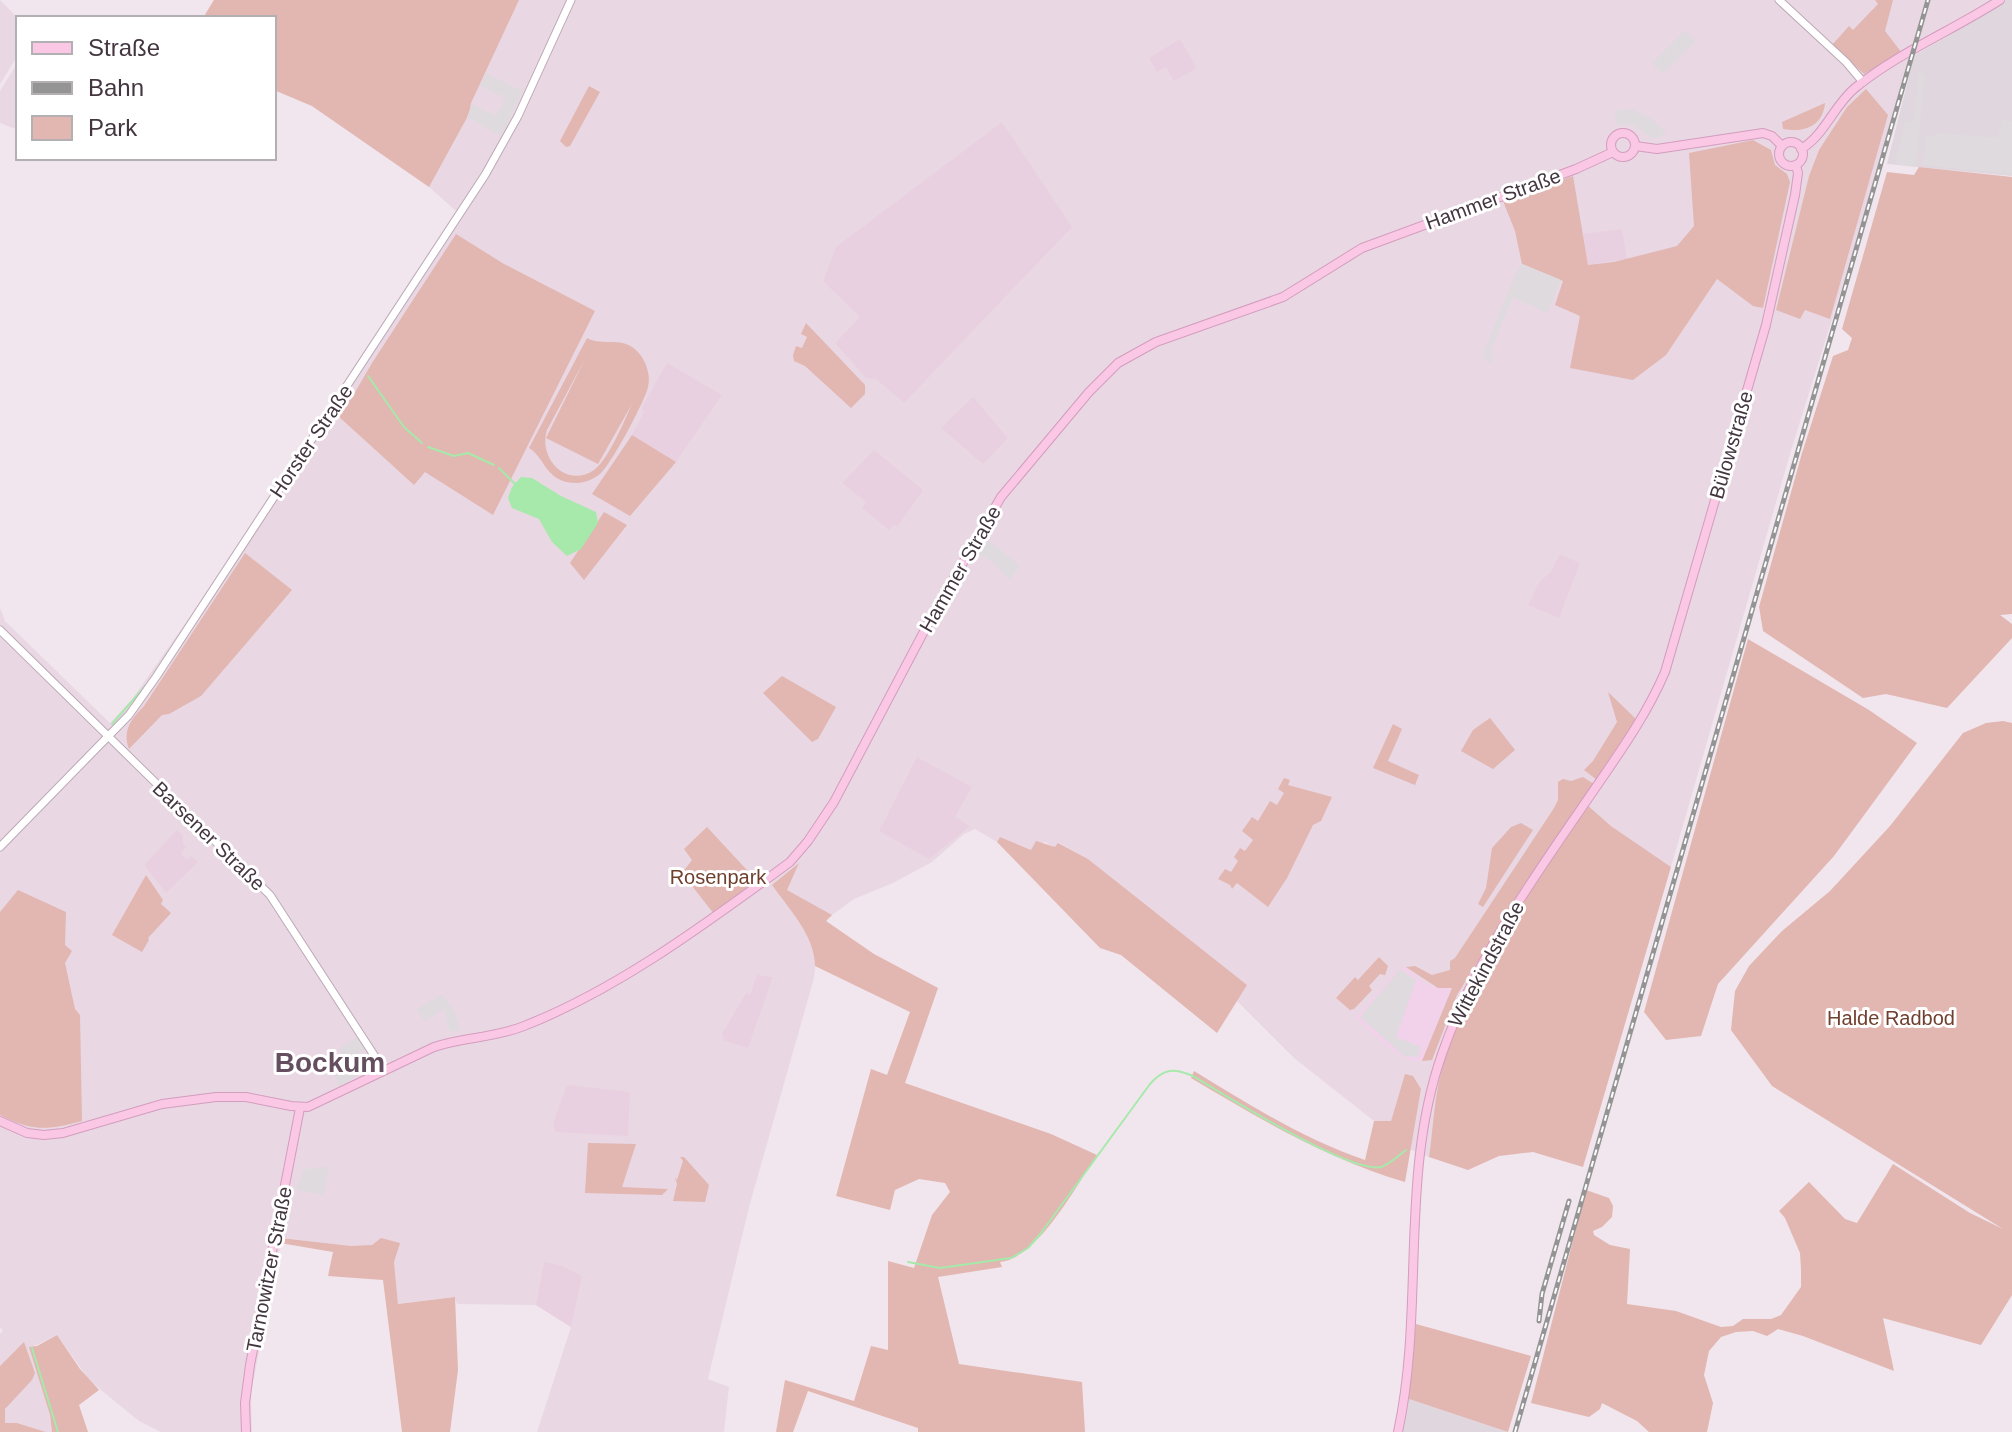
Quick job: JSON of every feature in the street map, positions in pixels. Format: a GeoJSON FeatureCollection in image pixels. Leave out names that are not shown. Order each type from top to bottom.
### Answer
{"type":"FeatureCollection","features":[{"type":"Feature","properties":{"kind":"main road"},"geometry":{"type":"LineString","coordinates":[[1801,149],[1811,143],[1842,101],[1863,82],[2000,0]]}},
{"type":"Feature","properties":{"kind":"main road"},"geometry":{"type":"LineString","coordinates":[[1620,133],[1632,137],[1635,146],[1628,156],[1621,157],[1613,152],[1611,141],[1620,133]]}},
{"type":"Feature","properties":{"kind":"main road"},"geometry":{"type":"LineString","coordinates":[[1635,146],[1657,149],[1763,133],[1772,136],[1782,146]]}},
{"type":"Feature","properties":{"kind":"main road"},"geometry":{"type":"LineString","coordinates":[[1794,143],[1801,149],[1802,158],[1796,165],[1782,162],[1779,154],[1782,146],[1794,143]]}},
{"type":"Feature","properties":{"kind":"main road","name":"Hammer Straße"},"geometry":{"type":"LineString","coordinates":[[300,1108],[328,1099],[383,1069],[452,1041],[517,1029],[541,1018],[637,968],[790,862],[815,832],[834,802],[931,618],[1001,497],[1089,392],[1118,363],[1156,342],[1283,297],[1362,248],[1576,169],[1613,152]]}},
{"type":"Feature","properties":{"kind":"main road","name":"Bülowstraße"},"geometry":{"type":"LineString","coordinates":[[1641,719],[1670,656],[1766,325],[1795,195],[1796,165]]}},
{"type":"Feature","properties":{"kind":"main road","name":"Wittekindstraße"},"geometry":{"type":"LineString","coordinates":[[1398,1432],[1409,1364],[1414,1206],[1419,1151],[1428,1100],[1442,1052],[1473,980],[1497,937],[1641,719]]}},
{"type":"Feature","properties":{"kind":"main road"},"geometry":{"type":"LineString","coordinates":[[0,1121],[31,1134],[50,1135],[162,1104],[198,1099],[246,1097],[300,1108]]}},
{"type":"Feature","properties":{"kind":"main road","name":"Tarnowitzer Straße"},"geometry":{"type":"LineString","coordinates":[[246,1432],[245,1403],[250,1365],[300,1108]]}},
{"type":"Feature","properties":{"kind":"street","name":"Horster Straße"},"geometry":{"type":"LineString","coordinates":[[0,847],[133,709],[156,677],[462,212],[518,116],[571,0]]}},
{"type":"Feature","properties":{"kind":"street"},"geometry":{"type":"LineString","coordinates":[[1779,0],[1846,62],[1863,82]]}},
{"type":"Feature","properties":{"kind":"street","name":"Barsener Straße"},"geometry":{"type":"LineString","coordinates":[[0,630],[270,895],[383,1069]]}},
{"type":"Feature","properties":{"kind":"shaded area"},"geometry":{"type":"Polygon","coordinates":[[[0,0],[16,16],[16,58],[0,84],[0,0]]]}},
{"type":"Feature","properties":{"kind":"shaded area"},"geometry":{"type":"Polygon","coordinates":[[[214,0],[2006,0],[1914,56],[1790,454],[1671,867],[1587,806],[1441,1075],[1429,1157],[1409,1149],[1421,1089],[1405,1075],[1391,1121],[1374,1121],[1294,1058],[1236,1000],[1246,985],[1088,859],[1059,843],[1055,848],[1045,842],[1031,850],[1000,837],[997,842],[975,829],[964,834],[932,862],[854,899],[828,918],[812,946],[816,960],[814,978],[749,1207],[708,1379],[729,1387],[724,1432],[537,1432],[571,1327],[536,1305],[457,1304],[454,1297],[398,1304],[394,1262],[350,1246],[282,1238],[251,1392],[252,1432],[161,1432],[139,1421],[90,1381],[57,1335],[30,1348],[50,1415],[52,1432],[46,1432],[17,1423],[5,1424],[5,1409],[9,1402],[32,1380],[24,1343],[0,1366],[0,1334],[3,1330],[0,1328],[0,608],[5,621],[110,723],[133,698],[189,618],[456,211],[429,187],[312,106],[276,91],[276,16],[204,16],[214,0]]]}},
{"type":"Feature","properties":{"kind":"shaded area"},"geometry":{"type":"Polygon","coordinates":[[[2006,0],[2012,0],[2012,176],[1887,164],[1914,56],[2006,0]]]}},
{"type":"Feature","properties":{"kind":"shaded area"},"geometry":{"type":"Polygon","coordinates":[[[1685,30],[1696,41],[1663,74],[1652,63],[1685,30]]]}},
{"type":"Feature","properties":{"kind":"shaded area"},"geometry":{"type":"Polygon","coordinates":[[[1180,39],[1197,68],[1174,81],[1166,67],[1157,72],[1149,58],[1180,39]]]}},
{"type":"Feature","properties":{"kind":"shaded area"},"geometry":{"type":"Polygon","coordinates":[[[16,65],[16,129],[0,123],[0,91],[16,65]]]}},
{"type":"Feature","properties":{"kind":"shaded area"},"geometry":{"type":"Polygon","coordinates":[[[486,73],[523,91],[501,136],[467,117],[472,104],[496,116],[505,98],[480,86],[486,73]]]}},
{"type":"Feature","properties":{"kind":"shaded area"},"geometry":{"type":"Polygon","coordinates":[[[1919,73],[1925,74],[1915,167],[1895,164],[1905,122],[1914,121],[1919,73]]]}},
{"type":"Feature","properties":{"kind":"shaded area"},"geometry":{"type":"Polygon","coordinates":[[[1632,109],[1666,131],[1659,138],[1651,138],[1636,127],[1617,125],[1614,110],[1632,109]]]}},
{"type":"Feature","properties":{"kind":"shaded area"},"geometry":{"type":"Polygon","coordinates":[[[2003,120],[2012,121],[2012,174],[1923,165],[1926,136],[1936,136],[1937,133],[1997,138],[2003,120]]]}},
{"type":"Feature","properties":{"kind":"shaded area"},"geometry":{"type":"Polygon","coordinates":[[[1002,122],[1072,227],[904,403],[876,379],[866,378],[835,343],[860,317],[823,281],[836,247],[1002,122]]]}},
{"type":"Feature","properties":{"kind":"shaded area"},"geometry":{"type":"Polygon","coordinates":[[[1622,229],[1627,259],[1588,265],[1583,234],[1622,229]]]}},
{"type":"Feature","properties":{"kind":"shaded area"},"geometry":{"type":"Polygon","coordinates":[[[1522,264],[1561,280],[1547,313],[1513,297],[1491,349],[1493,360],[1489,363],[1482,357],[1522,264]]]}},
{"type":"Feature","properties":{"kind":"shaded area"},"geometry":{"type":"Polygon","coordinates":[[[667,363],[722,395],[676,462],[632,435],[644,412],[642,407],[667,363]]]}},
{"type":"Feature","properties":{"kind":"shaded area"},"geometry":{"type":"Polygon","coordinates":[[[973,397],[1008,438],[983,464],[941,428],[973,397]]]}},
{"type":"Feature","properties":{"kind":"shaded area"},"geometry":{"type":"Polygon","coordinates":[[[874,450],[923,490],[897,527],[894,525],[889,530],[862,508],[866,502],[842,483],[874,450]]]}},
{"type":"Feature","properties":{"kind":"shaded area"},"geometry":{"type":"Polygon","coordinates":[[[521,477],[532,478],[596,512],[598,523],[581,549],[567,556],[552,542],[539,519],[512,508],[508,498],[521,477]]]}},
{"type":"Feature","properties":{"kind":"shaded area"},"geometry":{"type":"Polygon","coordinates":[[[987,539],[1020,566],[1009,580],[995,564],[977,553],[987,539]]]}},
{"type":"Feature","properties":{"kind":"shaded area"},"geometry":{"type":"Polygon","coordinates":[[[1560,554],[1580,563],[1559,618],[1528,605],[1540,581],[1550,573],[1560,554]]]}},
{"type":"Feature","properties":{"kind":"shaded area"},"geometry":{"type":"Polygon","coordinates":[[[917,757],[972,787],[955,817],[970,826],[929,859],[879,831],[917,757]]]}},
{"type":"Feature","properties":{"kind":"shaded area"},"geometry":{"type":"Polygon","coordinates":[[[177,830],[183,836],[186,847],[181,854],[187,860],[191,856],[198,862],[166,893],[144,865],[177,830]]]}},
{"type":"Feature","properties":{"kind":"shaded area"},"geometry":{"type":"Polygon","coordinates":[[[1405,967],[1425,983],[1438,988],[1452,987],[1422,1061],[1412,1061],[1391,1050],[1356,1018],[1395,972],[1405,967]]]}},
{"type":"Feature","properties":{"kind":"shaded area"},"geometry":{"type":"Polygon","coordinates":[[[1400,969],[1416,980],[1396,1037],[1421,1047],[1418,1057],[1404,1056],[1360,1017],[1400,969]]]}},
{"type":"Feature","properties":{"kind":"shaded area"},"geometry":{"type":"Polygon","coordinates":[[[757,975],[773,977],[748,1048],[725,1041],[722,1034],[746,993],[750,995],[757,975]]]}},
{"type":"Feature","properties":{"kind":"shaded area"},"geometry":{"type":"Polygon","coordinates":[[[442,994],[455,1012],[460,1030],[450,1032],[444,1009],[425,1021],[417,1009],[442,994]]]}},
{"type":"Feature","properties":{"kind":"shaded area"},"geometry":{"type":"Polygon","coordinates":[[[357,1037],[365,1049],[351,1058],[360,1072],[340,1088],[332,1069],[345,1060],[339,1049],[357,1037]]]}},
{"type":"Feature","properties":{"kind":"shaded area"},"geometry":{"type":"Polygon","coordinates":[[[567,1085],[630,1092],[628,1136],[555,1132],[553,1123],[567,1085]]]}},
{"type":"Feature","properties":{"kind":"shaded area"},"geometry":{"type":"Polygon","coordinates":[[[329,1167],[324,1195],[296,1190],[304,1169],[329,1167]]]}},
{"type":"Feature","properties":{"kind":"shaded area"},"geometry":{"type":"Polygon","coordinates":[[[544,1262],[560,1265],[582,1276],[571,1327],[536,1305],[544,1262]]]}},
{"type":"Feature","properties":{"kind":"shaded area"},"geometry":{"type":"Polygon","coordinates":[[[1406,1398],[1508,1432],[1399,1432],[1406,1398]]]}},
{"type":"Feature","properties":{"kind":"green space"},"geometry":{"type":"Polygon","coordinates":[[[214,0],[519,0],[471,103],[469,114],[429,187],[312,106],[276,91],[276,16],[204,16],[214,0]]]}},
{"type":"Feature","properties":{"kind":"green space"},"geometry":{"type":"Polygon","coordinates":[[[1875,0],[1893,0],[1885,31],[1902,53],[1864,74],[1832,45],[1849,26],[1853,30],[1878,4],[1875,0]]]}},
{"type":"Feature","properties":{"kind":"green space"},"geometry":{"type":"Polygon","coordinates":[[[589,86],[600,92],[570,146],[566,147],[560,141],[589,86]]]}},
{"type":"Feature","properties":{"kind":"green space"},"geometry":{"type":"Polygon","coordinates":[[[1866,89],[1888,115],[1830,319],[1805,310],[1800,319],[1776,310],[1809,176],[1819,150],[1847,107],[1866,89]]]}},
{"type":"Feature","properties":{"kind":"green space"},"geometry":{"type":"Polygon","coordinates":[[[1825,103],[1821,117],[1811,126],[1798,130],[1783,129],[1782,122],[1825,103]]]}},
{"type":"Feature","properties":{"kind":"green space"},"geometry":{"type":"Polygon","coordinates":[[[1753,140],[1771,150],[1775,165],[1787,174],[1790,182],[1763,308],[1753,306],[1717,279],[1666,355],[1633,380],[1570,368],[1580,316],[1555,305],[1563,281],[1522,264],[1515,231],[1503,201],[1573,176],[1588,265],[1614,262],[1677,246],[1694,226],[1689,153],[1753,140]]]}},
{"type":"Feature","properties":{"kind":"green space"},"geometry":{"type":"Polygon","coordinates":[[[1919,167],[2012,177],[2012,614],[2000,615],[2012,624],[2012,638],[1947,708],[1886,694],[1863,698],[1763,631],[1759,607],[1833,356],[1848,350],[1852,338],[1842,329],[1887,172],[1914,175],[1919,167]]]}},
{"type":"Feature","properties":{"kind":"green space"},"geometry":{"type":"Polygon","coordinates":[[[456,234],[504,264],[595,311],[493,515],[425,472],[414,485],[337,415],[351,399],[456,234]]]}},
{"type":"Feature","properties":{"kind":"green space"},"geometry":{"type":"Polygon","coordinates":[[[806,323],[865,385],[865,394],[851,408],[805,366],[794,361],[796,346],[802,348],[807,337],[801,334],[806,323]]]}},
{"type":"Feature","properties":{"kind":"green space"},"geometry":{"type":"Polygon","coordinates":[[[587,338],[619,342],[638,352],[647,368],[648,387],[627,432],[600,474],[583,482],[566,482],[552,475],[529,448],[587,338]],[[585,359],[547,430],[545,441],[547,451],[557,468],[574,476],[584,475],[600,465],[632,404],[598,464],[546,438],[585,359]]]}},
{"type":"Feature","properties":{"kind":"green space"},"geometry":{"type":"Polygon","coordinates":[[[632,435],[676,462],[630,516],[592,494],[632,435]]]}},
{"type":"Feature","properties":{"kind":"green space"},"geometry":{"type":"Polygon","coordinates":[[[604,512],[627,525],[584,580],[570,563],[604,512]]]}},
{"type":"Feature","properties":{"kind":"green space"},"geometry":{"type":"Polygon","coordinates":[[[245,553],[292,590],[201,696],[162,715],[129,749],[127,731],[132,721],[245,553]]]}},
{"type":"Feature","properties":{"kind":"green space"},"geometry":{"type":"Polygon","coordinates":[[[1748,639],[1869,710],[1917,743],[1834,856],[1718,984],[1701,1036],[1666,1040],[1644,1012],[1748,639]]]}},
{"type":"Feature","properties":{"kind":"green space"},"geometry":{"type":"Polygon","coordinates":[[[782,676],[836,707],[818,739],[812,742],[763,693],[782,676]]]}},
{"type":"Feature","properties":{"kind":"green space"},"geometry":{"type":"Polygon","coordinates":[[[1608,692],[1636,719],[1597,780],[1584,770],[1617,722],[1608,692]]]}},
{"type":"Feature","properties":{"kind":"green space"},"geometry":{"type":"Polygon","coordinates":[[[1490,718],[1515,750],[1493,769],[1461,751],[1473,730],[1490,718]]]}},
{"type":"Feature","properties":{"kind":"green space","name":"Halde Radbod"},"geometry":{"type":"Polygon","coordinates":[[[1986,723],[2012,723],[2012,1295],[1981,1345],[1883,1318],[1894,1371],[1778,1329],[1767,1336],[1753,1331],[1736,1332],[1721,1337],[1709,1351],[1704,1375],[1713,1403],[1707,1432],[1649,1432],[1637,1421],[1602,1403],[1600,1409],[1589,1417],[1531,1403],[1586,1190],[1609,1198],[1613,1206],[1612,1217],[1593,1231],[1594,1235],[1610,1245],[1630,1249],[1627,1304],[1676,1311],[1721,1327],[1733,1326],[1743,1319],[1771,1319],[1781,1315],[1801,1287],[1800,1253],[1779,1211],[1809,1182],[1845,1219],[1857,1223],[1893,1164],[1970,1213],[2003,1229],[1772,1086],[1731,1030],[1735,991],[1749,966],[1782,931],[1830,891],[1890,826],[1963,733],[1986,723]]]}},
{"type":"Feature","properties":{"kind":"green space"},"geometry":{"type":"Polygon","coordinates":[[[1393,724],[1402,729],[1388,761],[1419,775],[1415,785],[1373,768],[1393,724]]]}},
{"type":"Feature","properties":{"kind":"green space"},"geometry":{"type":"Polygon","coordinates":[[[1583,777],[1594,784],[1521,892],[1457,995],[1432,1060],[1422,1061],[1452,988],[1438,988],[1406,967],[1415,966],[1432,975],[1450,970],[1450,961],[1455,958],[1554,808],[1558,800],[1558,782],[1583,777]]]}},
{"type":"Feature","properties":{"kind":"green space"},"geometry":{"type":"Polygon","coordinates":[[[1284,778],[1290,780],[1288,785],[1332,797],[1321,821],[1313,825],[1287,878],[1268,907],[1237,883],[1232,889],[1218,879],[1225,869],[1231,872],[1238,861],[1234,857],[1240,848],[1245,851],[1253,840],[1242,831],[1252,817],[1258,821],[1270,801],[1277,805],[1284,793],[1278,789],[1284,778]]]}},
{"type":"Feature","properties":{"kind":"green space"},"geometry":{"type":"Polygon","coordinates":[[[1587,805],[1611,826],[1671,867],[1583,1167],[1533,1152],[1499,1156],[1468,1170],[1429,1157],[1441,1073],[1467,1001],[1503,933],[1587,805]]]}},
{"type":"Feature","properties":{"kind":"green space"},"geometry":{"type":"Polygon","coordinates":[[[1521,823],[1533,830],[1483,907],[1478,904],[1486,888],[1492,848],[1511,827],[1521,823]]]}},
{"type":"Feature","properties":{"kind":"green space","name":"Rosenpark"},"geometry":{"type":"Polygon","coordinates":[[[707,827],[758,882],[714,914],[682,873],[692,860],[684,849],[707,827]]]}},
{"type":"Feature","properties":{"kind":"green space"},"geometry":{"type":"Polygon","coordinates":[[[1000,837],[1031,850],[1036,841],[1055,847],[1058,843],[1088,859],[1247,985],[1217,1033],[1121,955],[1100,948],[997,842],[1000,837]]]}},
{"type":"Feature","properties":{"kind":"green space"},"geometry":{"type":"Polygon","coordinates":[[[799,863],[787,890],[832,915],[826,921],[874,954],[938,988],[905,1083],[1051,1134],[1097,1155],[1055,1219],[1028,1248],[1014,1258],[1000,1262],[1002,1267],[938,1277],[959,1364],[1082,1382],[1085,1432],[918,1432],[918,1428],[808,1391],[793,1432],[776,1432],[785,1380],[854,1401],[871,1346],[888,1350],[888,1261],[914,1268],[932,1215],[950,1192],[945,1183],[919,1179],[895,1190],[890,1210],[836,1196],[871,1069],[887,1075],[910,1012],[815,966],[806,934],[772,885],[799,863]]]}},
{"type":"Feature","properties":{"kind":"green space"},"geometry":{"type":"Polygon","coordinates":[[[146,875],[163,900],[161,904],[171,913],[148,938],[142,952],[112,935],[146,875]]]}},
{"type":"Feature","properties":{"kind":"green space"},"geometry":{"type":"Polygon","coordinates":[[[18,890],[66,912],[65,945],[72,951],[65,963],[75,1009],[80,1015],[82,1121],[60,1126],[31,1127],[0,1115],[0,912],[18,890]]]}},
{"type":"Feature","properties":{"kind":"green space"},"geometry":{"type":"Polygon","coordinates":[[[1379,957],[1388,966],[1385,975],[1380,974],[1369,986],[1372,990],[1350,1010],[1336,998],[1379,957]]]}},
{"type":"Feature","properties":{"kind":"green space"},"geometry":{"type":"Polygon","coordinates":[[[1194,1071],[1298,1132],[1365,1160],[1374,1121],[1391,1121],[1405,1074],[1413,1076],[1421,1089],[1405,1182],[1348,1162],[1295,1137],[1191,1078],[1194,1071]]]}},
{"type":"Feature","properties":{"kind":"green space"},"geometry":{"type":"Polygon","coordinates":[[[588,1143],[636,1144],[622,1187],[668,1189],[662,1195],[585,1193],[588,1143]]]}},
{"type":"Feature","properties":{"kind":"green space"},"geometry":{"type":"Polygon","coordinates":[[[680,1157],[684,1157],[709,1185],[705,1202],[673,1201],[677,1184],[675,1177],[677,1180],[683,1161],[680,1157]]]}},
{"type":"Feature","properties":{"kind":"green space"},"geometry":{"type":"Polygon","coordinates":[[[281,1238],[351,1246],[372,1245],[381,1238],[400,1243],[394,1262],[398,1304],[455,1297],[458,1370],[450,1432],[402,1432],[383,1280],[328,1276],[333,1252],[280,1243],[281,1238]]]}},
{"type":"Feature","properties":{"kind":"green space"},"geometry":{"type":"Polygon","coordinates":[[[1416,1324],[1531,1356],[1508,1432],[1406,1398],[1416,1324]]]}},
{"type":"Feature","properties":{"kind":"green space"},"geometry":{"type":"Polygon","coordinates":[[[57,1335],[99,1390],[79,1405],[88,1432],[52,1432],[50,1415],[29,1347],[57,1335]]]}},
{"type":"Feature","properties":{"kind":"green space"},"geometry":{"type":"Polygon","coordinates":[[[24,1342],[35,1373],[5,1409],[5,1423],[17,1423],[46,1432],[0,1432],[0,1366],[24,1342]]]}},
{"type":"Feature","properties":{"kind":"waterway"},"geometry":{"type":"LineString","coordinates":[[368,376],[404,427],[422,443]]}},
{"type":"Feature","properties":{"kind":"waterway"},"geometry":{"type":"LineString","coordinates":[[428,447],[454,456],[468,453],[494,465]]}},
{"type":"Feature","properties":{"kind":"waterway"},"geometry":{"type":"LineString","coordinates":[[499,468],[515,484]]}},
{"type":"Feature","properties":{"kind":"waterway"},"geometry":{"type":"LineString","coordinates":[[151,679],[167,654]]}},
{"type":"Feature","properties":{"kind":"waterway"},"geometry":{"type":"LineString","coordinates":[[112,724],[147,684]]}},
{"type":"Feature","properties":{"kind":"waterway"},"geometry":{"type":"LineString","coordinates":[[908,1262],[940,1268],[1011,1258],[1028,1248],[1150,1084],[1170,1071],[1193,1076],[1287,1131],[1365,1166],[1381,1167],[1406,1150]]}},
{"type":"Feature","properties":{"kind":"waterway"},"geometry":{"type":"LineString","coordinates":[[32,1348],[58,1432]]}},
{"type":"Feature","properties":{"kind":"railway"},"geometry":{"type":"LineString","coordinates":[[1515,1432],[1928,0]]}},
{"type":"Feature","properties":{"kind":"railway"},"geometry":{"type":"LineString","coordinates":[[1539,1321],[1542,1294],[1569,1201]]}},
{"type":"Feature","properties":{"kind":"district","name":"Bockum"},"geometry":{"type":"Point","coordinates":[330,1062]}}]}
